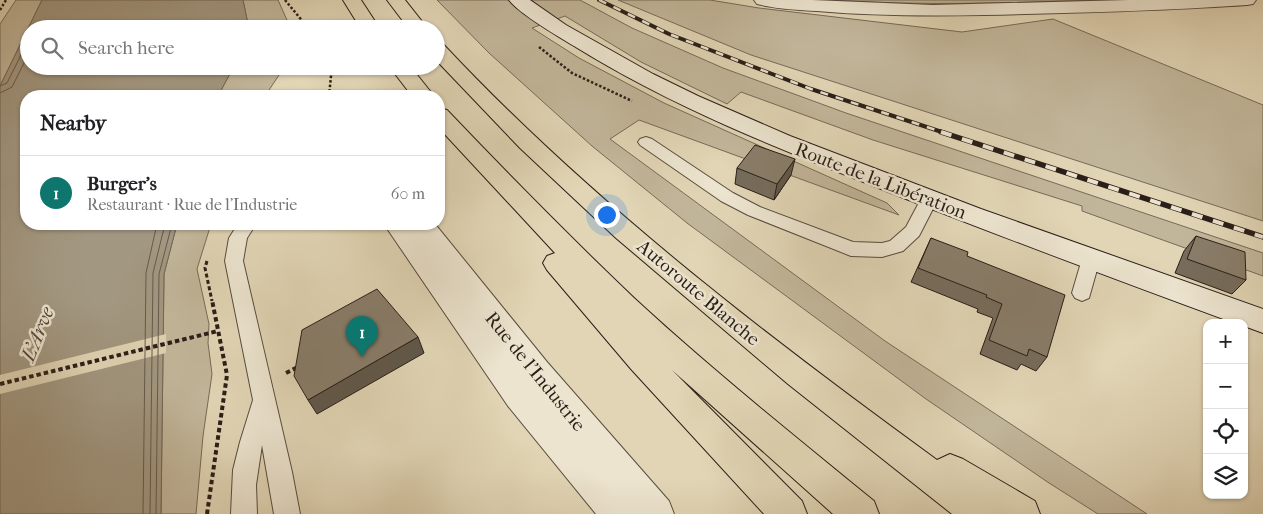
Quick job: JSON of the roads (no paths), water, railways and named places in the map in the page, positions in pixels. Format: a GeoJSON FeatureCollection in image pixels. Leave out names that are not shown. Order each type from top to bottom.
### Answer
{"type":"FeatureCollection","features":[{"type":"Feature","properties":{"kind":"highway"},"geometry":{"type":"LineString","coordinates":[[352,0],[365,20]]}},
{"type":"Feature","properties":{"kind":"highway"},"geometry":{"type":"LineString","coordinates":[[396,0],[412,20]]}},
{"type":"Feature","properties":{"kind":"highway","name":"Autoroute Blanche"},"geometry":{"type":"LineString","coordinates":[[445,58],[493,109],[629,235],[832,401],[982,514]]}},
{"type":"Feature","properties":{"kind":"highway"},"geometry":{"type":"LineString","coordinates":[[406,75],[418,90]]}},
{"type":"Feature","properties":{"kind":"highway"},"geometry":{"type":"LineString","coordinates":[[445,121],[544,228],[626,308],[746,418],[861,514]]}},
{"type":"Feature","properties":{"kind":"highway"},"geometry":{"type":"LineString","coordinates":[[445,123],[551,256],[635,353],[789,514]]}},
{"type":"Feature","properties":{"kind":"highway"},"geometry":{"type":"LineString","coordinates":[[832,401],[1022,514]]}},
{"type":"Feature","properties":{"kind":"street","name":"Route de la Libération"},"geometry":{"type":"LineString","coordinates":[[518,0],[548,22],[596,52],[690,101],[811,153],[929,199],[1263,321]]}},
{"type":"Feature","properties":{"kind":"street"},"geometry":{"type":"LineString","coordinates":[[763,0],[828,7],[914,11],[1149,5],[1247,0]]}},
{"type":"Feature","properties":{"kind":"street","name":"Rue de l'Industrie"},"geometry":{"type":"LineString","coordinates":[[401,230],[525,403],[619,514]]}},
{"type":"Feature","properties":{"kind":"street","name":"Rue de l'Industrie"},"geometry":{"type":"LineString","coordinates":[[426,230],[496,323],[600,451],[656,514]]}},
{"type":"Feature","properties":{"kind":"lane"},"geometry":{"type":"LineString","coordinates":[[646,142],[727,197],[754,211],[851,249],[882,250],[901,242],[913,231],[929,199]]}},
{"type":"Feature","properties":{"kind":"lane"},"geometry":{"type":"LineString","coordinates":[[243,230],[238,238],[234,261],[287,514]]}},
{"type":"Feature","properties":{"kind":"lane"},"geometry":{"type":"LineString","coordinates":[[1082,292],[1091,259]]}},
{"type":"Feature","properties":{"kind":"lane"},"geometry":{"type":"LineString","coordinates":[[244,514],[242,496],[248,453],[264,400]]}},
{"type":"Feature","properties":{"kind":"water"},"geometry":{"type":"Polygon","coordinates":[[[42,0],[243,0],[247,20],[32,20],[42,0]]]}},
{"type":"Feature","properties":{"kind":"water","name":"L'Arve"},"geometry":{"type":"Polygon","coordinates":[[[20,45],[20,75],[229,75],[221,90],[20,90],[20,230],[175,230],[164,274],[161,514],[0,514],[0,86],[20,45]]]}},
{"type":"Feature","properties":{"kind":"railway"},"geometry":{"type":"LineString","coordinates":[[599,0],[669,34],[811,89],[945,133]]}},
{"type":"Feature","properties":{"kind":"railway"},"geometry":{"type":"LineString","coordinates":[[941,132],[1263,237]]}},
{"type":"Feature","properties":{"kind":"place","name":"Burger's"},"geometry":{"type":"Point","coordinates":[362,357]}}]}
